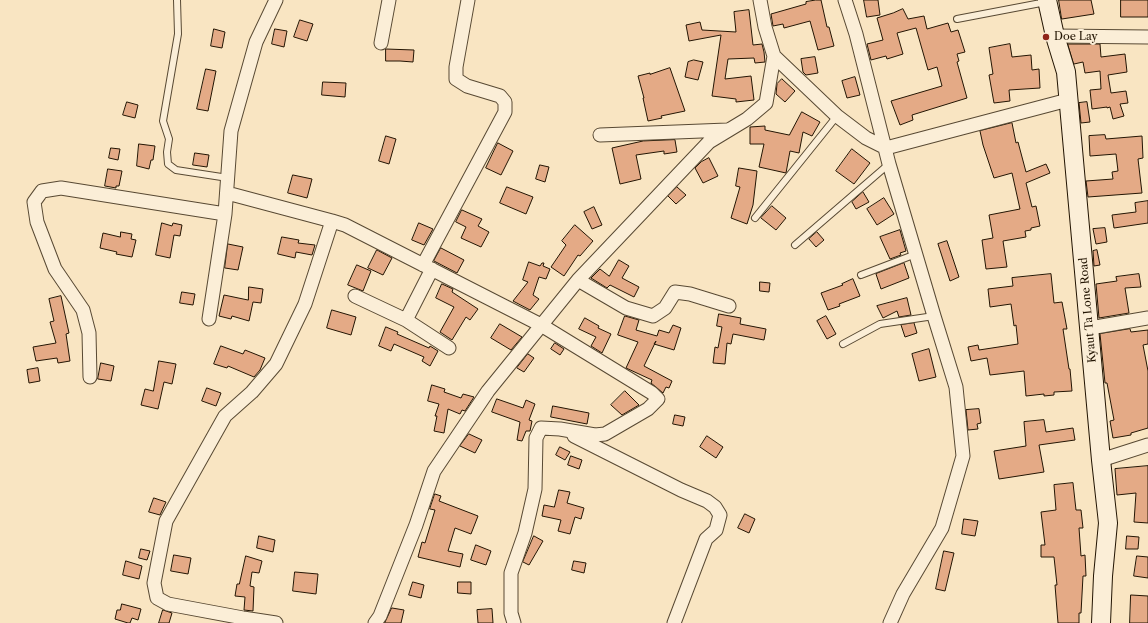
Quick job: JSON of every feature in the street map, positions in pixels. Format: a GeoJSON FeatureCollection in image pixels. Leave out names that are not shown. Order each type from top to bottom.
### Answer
{"type":"FeatureCollection","features":[{"type":"Feature","properties":{"kind":"main road","name":"Kyaut Ta Lone Road"},"geometry":{"type":"LineString","coordinates":[[1047,1],[1055,36],[1066,72],[1108,523],[1103,576],[1101,623]]}},
{"type":"Feature","properties":{"kind":"street"},"geometry":{"type":"LineString","coordinates":[[209,319],[225,214],[231,131],[256,42],[276,0]]}},
{"type":"Feature","properties":{"kind":"street"},"geometry":{"type":"LineString","coordinates":[[381,43],[389,0]]}},
{"type":"Feature","properties":{"kind":"street"},"geometry":{"type":"LineString","coordinates":[[406,320],[428,267],[505,112],[505,102],[500,96],[467,86],[456,79],[456,67],[468,0]]}},
{"type":"Feature","properties":{"kind":"street"},"geometry":{"type":"LineString","coordinates":[[375,623],[380,616],[416,525],[434,471],[488,391],[578,280],[709,142],[746,119],[766,103],[774,56],[765,27],[760,0]]}},
{"type":"Feature","properties":{"kind":"street"},"geometry":{"type":"LineString","coordinates":[[845,0],[856,34],[889,164],[956,387],[963,456],[942,528],[903,594],[890,623]]}},
{"type":"Feature","properties":{"kind":"street"},"geometry":{"type":"LineString","coordinates":[[1055,36],[1148,37]]}},
{"type":"Feature","properties":{"kind":"street"},"geometry":{"type":"LineString","coordinates":[[774,56],[837,116],[866,138],[886,148],[1068,100]]}},
{"type":"Feature","properties":{"kind":"street"},"geometry":{"type":"LineString","coordinates":[[600,135],[729,130]]}},
{"type":"Feature","properties":{"kind":"street"},"geometry":{"type":"LineString","coordinates":[[90,377],[89,333],[83,310],[55,269],[37,222],[34,202],[42,191],[61,188],[225,214]]}},
{"type":"Feature","properties":{"kind":"street"},"geometry":{"type":"LineString","coordinates":[[227,193],[345,225],[541,325],[652,393],[658,399],[648,409],[605,434],[595,435],[560,429],[541,428],[536,438],[534,489],[525,533],[511,573],[510,613],[514,623]]}},
{"type":"Feature","properties":{"kind":"street"},"geometry":{"type":"LineString","coordinates":[[276,623],[168,604],[157,598],[154,583],[166,521],[225,416],[252,392],[276,364],[305,304],[332,221]]}},
{"type":"Feature","properties":{"kind":"street"},"geometry":{"type":"LineString","coordinates":[[578,280],[626,308],[653,316],[665,308],[675,292],[690,294],[729,306]]}},
{"type":"Feature","properties":{"kind":"street"},"geometry":{"type":"LineString","coordinates":[[355,296],[406,320],[449,348]]}},
{"type":"Feature","properties":{"kind":"street"},"geometry":{"type":"LineString","coordinates":[[1090,328],[1148,318]]}},
{"type":"Feature","properties":{"kind":"street"},"geometry":{"type":"LineString","coordinates":[[560,429],[681,490],[707,501],[715,507],[720,515],[716,530],[706,539],[674,623]]}},
{"type":"Feature","properties":{"kind":"street"},"geometry":{"type":"LineString","coordinates":[[1101,460],[1148,445]]}},
{"type":"Feature","properties":{"kind":"lane"},"geometry":{"type":"LineString","coordinates":[[177,0],[178,34],[163,122],[169,139],[167,152],[168,164],[176,170],[228,178]]}},
{"type":"Feature","properties":{"kind":"lane"},"geometry":{"type":"LineString","coordinates":[[957,19],[1047,1]]}},
{"type":"Feature","properties":{"kind":"lane"},"geometry":{"type":"LineString","coordinates":[[755,218],[837,116]]}},
{"type":"Feature","properties":{"kind":"lane"},"geometry":{"type":"LineString","coordinates":[[795,245],[889,164]]}},
{"type":"Feature","properties":{"kind":"lane"},"geometry":{"type":"LineString","coordinates":[[861,275],[916,254]]}},
{"type":"Feature","properties":{"kind":"lane"},"geometry":{"type":"LineString","coordinates":[[843,344],[880,324],[934,316]]}},
{"type":"Feature","properties":{"kind":"building"},"geometry":{"type":"Polygon","coordinates":[[[816,0],[821,0],[827,27],[829,27],[834,46],[818,50],[810,21],[784,28],[783,24],[773,26],[771,14],[816,0]]]}},
{"type":"Feature","properties":{"kind":"building"},"geometry":{"type":"Polygon","coordinates":[[[864,0],[878,0],[880,15],[867,17],[864,0]]]}},
{"type":"Feature","properties":{"kind":"building"},"geometry":{"type":"Polygon","coordinates":[[[1059,0],[1091,0],[1094,14],[1062,19],[1059,0]]]}},
{"type":"Feature","properties":{"kind":"building"},"geometry":{"type":"Polygon","coordinates":[[[1121,0],[1148,0],[1148,17],[1121,17],[1121,0]]]}},
{"type":"Feature","properties":{"kind":"building"},"geometry":{"type":"Polygon","coordinates":[[[903,9],[908,19],[924,16],[927,29],[948,23],[951,32],[958,30],[965,52],[957,54],[959,61],[957,62],[967,98],[912,115],[913,120],[900,125],[891,101],[942,86],[937,67],[928,70],[916,28],[897,33],[903,54],[887,59],[886,56],[871,60],[867,44],[883,40],[877,18],[903,9]]]}},
{"type":"Feature","properties":{"kind":"building"},"geometry":{"type":"Polygon","coordinates":[[[749,10],[753,45],[762,44],[765,62],[755,63],[754,58],[728,59],[725,79],[751,76],[754,100],[736,102],[736,99],[712,96],[721,35],[689,41],[686,25],[700,22],[702,30],[736,32],[734,12],[749,10]]]}},
{"type":"Feature","properties":{"kind":"building"},"geometry":{"type":"Polygon","coordinates":[[[300,20],[313,24],[307,41],[294,37],[300,20]]]}},
{"type":"Feature","properties":{"kind":"building"},"geometry":{"type":"Polygon","coordinates":[[[214,29],[225,32],[222,48],[211,46],[214,29]]]}},
{"type":"Feature","properties":{"kind":"building"},"geometry":{"type":"Polygon","coordinates":[[[275,29],[287,31],[284,47],[272,44],[275,29]]]}},
{"type":"Feature","properties":{"kind":"building"},"geometry":{"type":"Polygon","coordinates":[[[1010,44],[1012,57],[1031,55],[1032,70],[1039,69],[1040,88],[1009,90],[1010,101],[994,103],[989,75],[993,74],[989,48],[1010,44]]]}},
{"type":"Feature","properties":{"kind":"building"},"geometry":{"type":"Polygon","coordinates":[[[1068,44],[1100,44],[1101,57],[1125,54],[1127,72],[1108,75],[1111,93],[1126,91],[1128,103],[1120,104],[1124,116],[1113,119],[1110,107],[1092,109],[1090,90],[1101,89],[1100,71],[1085,73],[1083,62],[1074,64],[1068,44]]]}},
{"type":"Feature","properties":{"kind":"building"},"geometry":{"type":"Polygon","coordinates":[[[386,49],[414,50],[413,62],[386,61],[386,49]]]}},
{"type":"Feature","properties":{"kind":"building"},"geometry":{"type":"Polygon","coordinates":[[[815,57],[818,73],[806,75],[803,72],[801,59],[815,57]]]}},
{"type":"Feature","properties":{"kind":"building"},"geometry":{"type":"Polygon","coordinates":[[[694,60],[703,62],[698,80],[685,77],[688,62],[694,60]]]}},
{"type":"Feature","properties":{"kind":"building"},"geometry":{"type":"Polygon","coordinates":[[[670,68],[685,111],[661,116],[662,118],[648,121],[638,76],[670,68]]]}},
{"type":"Feature","properties":{"kind":"building"},"geometry":{"type":"Polygon","coordinates":[[[206,69],[216,71],[208,111],[197,109],[206,69]]]}},
{"type":"Feature","properties":{"kind":"building"},"geometry":{"type":"Polygon","coordinates":[[[855,77],[860,95],[847,98],[842,81],[855,77]]]}},
{"type":"Feature","properties":{"kind":"building"},"geometry":{"type":"Polygon","coordinates":[[[782,79],[795,91],[785,102],[776,94],[777,84],[782,79]]]}},
{"type":"Feature","properties":{"kind":"building"},"geometry":{"type":"Polygon","coordinates":[[[323,82],[346,83],[345,97],[322,95],[323,82]]]}},
{"type":"Feature","properties":{"kind":"building"},"geometry":{"type":"Polygon","coordinates":[[[127,102],[138,105],[135,118],[123,115],[127,102]]]}},
{"type":"Feature","properties":{"kind":"building"},"geometry":{"type":"Polygon","coordinates":[[[1087,102],[1090,122],[1081,123],[1079,103],[1087,102]]]}},
{"type":"Feature","properties":{"kind":"building"},"geometry":{"type":"Polygon","coordinates":[[[802,112],[820,122],[812,136],[803,132],[799,153],[790,151],[786,173],[759,167],[764,144],[750,144],[750,127],[765,126],[765,130],[789,135],[802,112]]]}},
{"type":"Feature","properties":{"kind":"building"},"geometry":{"type":"Polygon","coordinates":[[[1012,123],[1016,143],[1018,142],[1026,172],[1046,164],[1050,173],[1026,183],[1032,207],[1036,206],[1040,226],[1025,231],[1026,237],[1003,241],[1007,267],[986,269],[982,240],[993,238],[989,215],[1020,209],[1012,173],[994,178],[980,131],[1012,123]]]}},
{"type":"Feature","properties":{"kind":"building"},"geometry":{"type":"Polygon","coordinates":[[[1105,135],[1106,139],[1142,136],[1143,158],[1138,159],[1142,193],[1088,197],[1086,181],[1113,179],[1112,172],[1118,171],[1116,154],[1090,156],[1089,136],[1105,135]]]}},
{"type":"Feature","properties":{"kind":"building"},"geometry":{"type":"Polygon","coordinates":[[[386,136],[396,139],[389,164],[379,161],[386,136]]]}},
{"type":"Feature","properties":{"kind":"building"},"geometry":{"type":"Polygon","coordinates":[[[675,140],[677,152],[664,154],[664,151],[636,155],[641,179],[620,184],[612,148],[643,141],[675,140]]]}},
{"type":"Feature","properties":{"kind":"building"},"geometry":{"type":"Polygon","coordinates":[[[498,143],[513,151],[501,175],[486,168],[498,143]]]}},
{"type":"Feature","properties":{"kind":"building"},"geometry":{"type":"Polygon","coordinates":[[[139,144],[155,146],[153,160],[151,160],[149,169],[137,166],[139,144]]]}},
{"type":"Feature","properties":{"kind":"building"},"geometry":{"type":"Polygon","coordinates":[[[111,148],[120,149],[118,160],[109,158],[111,148]]]}},
{"type":"Feature","properties":{"kind":"building"},"geometry":{"type":"Polygon","coordinates":[[[852,149],[870,163],[854,184],[836,171],[852,149]]]}},
{"type":"Feature","properties":{"kind":"building"},"geometry":{"type":"Polygon","coordinates":[[[195,153],[209,155],[207,167],[193,165],[195,153]]]}},
{"type":"Feature","properties":{"kind":"building"},"geometry":{"type":"Polygon","coordinates":[[[709,158],[718,176],[703,183],[695,168],[701,162],[709,158]]]}},
{"type":"Feature","properties":{"kind":"building"},"geometry":{"type":"Polygon","coordinates":[[[540,165],[549,167],[545,182],[536,179],[540,165]]]}},
{"type":"Feature","properties":{"kind":"building"},"geometry":{"type":"Polygon","coordinates":[[[739,168],[757,171],[753,205],[747,224],[731,218],[740,187],[736,186],[739,168]]]}},
{"type":"Feature","properties":{"kind":"building"},"geometry":{"type":"Polygon","coordinates":[[[108,169],[122,171],[119,186],[116,186],[116,188],[105,186],[108,169]]]}},
{"type":"Feature","properties":{"kind":"building"},"geometry":{"type":"Polygon","coordinates":[[[293,175],[312,179],[307,198],[288,193],[293,175]]]}},
{"type":"Feature","properties":{"kind":"building"},"geometry":{"type":"Polygon","coordinates":[[[507,187],[533,197],[526,214],[500,203],[507,187]]]}},
{"type":"Feature","properties":{"kind":"building"},"geometry":{"type":"Polygon","coordinates":[[[677,187],[686,195],[676,204],[668,196],[677,187]]]}},
{"type":"Feature","properties":{"kind":"building"},"geometry":{"type":"Polygon","coordinates":[[[863,192],[869,202],[856,209],[852,202],[863,192]]]}},
{"type":"Feature","properties":{"kind":"building"},"geometry":{"type":"Polygon","coordinates":[[[884,198],[894,214],[877,225],[867,209],[884,198]]]}},
{"type":"Feature","properties":{"kind":"building"},"geometry":{"type":"Polygon","coordinates":[[[1148,201],[1148,223],[1114,228],[1112,215],[1136,212],[1135,203],[1148,201]]]}},
{"type":"Feature","properties":{"kind":"building"},"geometry":{"type":"Polygon","coordinates":[[[772,206],[786,218],[776,230],[761,218],[772,206]]]}},
{"type":"Feature","properties":{"kind":"building"},"geometry":{"type":"Polygon","coordinates":[[[594,207],[602,225],[592,229],[584,212],[594,207]]]}},
{"type":"Feature","properties":{"kind":"building"},"geometry":{"type":"Polygon","coordinates":[[[462,210],[482,219],[478,226],[489,232],[481,247],[461,238],[466,227],[456,222],[462,210]]]}},
{"type":"Feature","properties":{"kind":"building"},"geometry":{"type":"Polygon","coordinates":[[[162,223],[172,226],[173,223],[182,225],[180,236],[174,235],[170,258],[156,255],[162,223]]]}},
{"type":"Feature","properties":{"kind":"building"},"geometry":{"type":"Polygon","coordinates":[[[419,223],[433,229],[424,245],[412,240],[419,223]]]}},
{"type":"Feature","properties":{"kind":"building"},"geometry":{"type":"Polygon","coordinates":[[[575,225],[593,241],[580,256],[578,255],[564,276],[551,267],[566,245],[562,241],[575,225]]]}},
{"type":"Feature","properties":{"kind":"building"},"geometry":{"type":"Polygon","coordinates":[[[1105,228],[1107,242],[1096,244],[1093,229],[1105,228]]]}},
{"type":"Feature","properties":{"kind":"building"},"geometry":{"type":"Polygon","coordinates":[[[900,230],[906,251],[900,253],[901,255],[890,259],[880,237],[900,230]]]}},
{"type":"Feature","properties":{"kind":"building"},"geometry":{"type":"Polygon","coordinates":[[[121,232],[132,234],[131,239],[136,240],[132,257],[116,254],[117,252],[100,248],[103,233],[120,237],[121,232]]]}},
{"type":"Feature","properties":{"kind":"building"},"geometry":{"type":"Polygon","coordinates":[[[817,232],[824,240],[816,247],[809,239],[817,232]]]}},
{"type":"Feature","properties":{"kind":"building"},"geometry":{"type":"Polygon","coordinates":[[[282,237],[299,240],[298,243],[315,245],[312,255],[296,252],[295,258],[278,254],[282,237]]]}},
{"type":"Feature","properties":{"kind":"building"},"geometry":{"type":"Polygon","coordinates":[[[947,241],[959,277],[950,281],[938,244],[947,241]]]}},
{"type":"Feature","properties":{"kind":"building"},"geometry":{"type":"Polygon","coordinates":[[[228,244],[243,247],[238,270],[225,268],[228,244]]]}},
{"type":"Feature","properties":{"kind":"building"},"geometry":{"type":"Polygon","coordinates":[[[441,248],[464,260],[457,273],[434,261],[441,248]]]}},
{"type":"Feature","properties":{"kind":"building"},"geometry":{"type":"Polygon","coordinates":[[[377,250],[392,258],[383,275],[368,268],[377,250]]]}},
{"type":"Feature","properties":{"kind":"building"},"geometry":{"type":"Polygon","coordinates":[[[1097,250],[1100,265],[1094,266],[1093,251],[1097,250]]]}},
{"type":"Feature","properties":{"kind":"building"},"geometry":{"type":"Polygon","coordinates":[[[619,260],[629,266],[622,278],[639,287],[634,297],[610,285],[607,288],[591,278],[600,269],[609,276],[619,260]]]}},
{"type":"Feature","properties":{"kind":"building"},"geometry":{"type":"Polygon","coordinates":[[[529,262],[540,266],[544,263],[543,266],[550,269],[546,279],[539,277],[533,295],[539,299],[530,310],[513,301],[528,282],[523,280],[529,262]]]}},
{"type":"Feature","properties":{"kind":"building"},"geometry":{"type":"Polygon","coordinates":[[[904,263],[909,278],[881,289],[876,274],[904,263]]]}},
{"type":"Feature","properties":{"kind":"building"},"geometry":{"type":"Polygon","coordinates":[[[357,265],[371,271],[363,291],[348,285],[357,265]]]}},
{"type":"Feature","properties":{"kind":"building"},"geometry":{"type":"Polygon","coordinates":[[[1051,274],[1054,303],[1062,302],[1067,329],[1063,329],[1072,391],[1054,392],[1054,395],[1044,396],[1044,394],[1026,396],[1024,371],[990,375],[987,358],[971,361],[968,347],[978,345],[979,350],[1018,344],[1016,325],[1014,326],[1011,304],[990,307],[988,289],[1013,286],[1012,278],[1051,274]]]}},
{"type":"Feature","properties":{"kind":"building"},"geometry":{"type":"Polygon","coordinates":[[[1139,274],[1141,287],[1125,288],[1129,313],[1099,318],[1096,284],[1117,281],[1116,277],[1139,274]]]}},
{"type":"Feature","properties":{"kind":"building"},"geometry":{"type":"Polygon","coordinates":[[[853,279],[860,296],[828,310],[821,293],[843,285],[842,284],[853,279]]]}},
{"type":"Feature","properties":{"kind":"building"},"geometry":{"type":"Polygon","coordinates":[[[760,282],[770,283],[769,292],[760,291],[760,282]]]}},
{"type":"Feature","properties":{"kind":"building"},"geometry":{"type":"Polygon","coordinates":[[[442,284],[453,289],[452,292],[478,309],[470,320],[466,317],[452,340],[440,332],[454,307],[436,298],[442,284]]]}},
{"type":"Feature","properties":{"kind":"building"},"geometry":{"type":"Polygon","coordinates":[[[249,287],[263,289],[261,303],[253,302],[249,321],[232,316],[231,319],[219,316],[224,295],[248,300],[249,287]]]}},
{"type":"Feature","properties":{"kind":"building"},"geometry":{"type":"Polygon","coordinates":[[[182,292],[195,294],[193,305],[180,303],[182,292]]]}},
{"type":"Feature","properties":{"kind":"building"},"geometry":{"type":"Polygon","coordinates":[[[61,296],[69,333],[66,334],[70,361],[58,363],[57,358],[36,361],[33,347],[56,343],[50,322],[54,321],[49,299],[61,296]]]}},
{"type":"Feature","properties":{"kind":"building"},"geometry":{"type":"Polygon","coordinates":[[[907,298],[911,315],[899,317],[897,311],[883,318],[877,306],[907,298]]]}},
{"type":"Feature","properties":{"kind":"building"},"geometry":{"type":"Polygon","coordinates":[[[332,310],[356,317],[351,335],[327,328],[332,310]]]}},
{"type":"Feature","properties":{"kind":"building"},"geometry":{"type":"Polygon","coordinates":[[[719,314],[741,318],[740,324],[766,329],[764,340],[733,334],[731,344],[727,343],[725,364],[713,363],[715,347],[718,348],[722,327],[717,326],[719,314]]]}},
{"type":"Feature","properties":{"kind":"building"},"geometry":{"type":"Polygon","coordinates":[[[625,316],[639,320],[636,330],[657,336],[659,330],[669,333],[673,325],[681,328],[674,350],[654,344],[644,366],[672,381],[669,388],[666,387],[663,393],[651,383],[652,380],[626,368],[638,342],[618,335],[625,316]]]}},
{"type":"Feature","properties":{"kind":"building"},"geometry":{"type":"Polygon","coordinates":[[[826,316],[836,334],[827,339],[817,321],[826,316]]]}},
{"type":"Feature","properties":{"kind":"building"},"geometry":{"type":"Polygon","coordinates":[[[585,318],[599,326],[598,328],[611,334],[602,353],[591,346],[596,337],[579,329],[585,318]]]}},
{"type":"Feature","properties":{"kind":"building"},"geometry":{"type":"Polygon","coordinates":[[[914,323],[917,333],[905,337],[901,325],[914,323]]]}},
{"type":"Feature","properties":{"kind":"building"},"geometry":{"type":"Polygon","coordinates":[[[500,324],[522,337],[511,350],[491,338],[500,324]]]}},
{"type":"Feature","properties":{"kind":"building"},"geometry":{"type":"Polygon","coordinates":[[[386,327],[398,332],[397,334],[429,348],[430,346],[438,351],[430,366],[422,361],[424,357],[394,344],[391,351],[379,346],[386,327]]]}},
{"type":"Feature","properties":{"kind":"building"},"geometry":{"type":"Polygon","coordinates":[[[1130,329],[1131,332],[1148,330],[1148,344],[1143,345],[1148,371],[1148,428],[1131,433],[1131,435],[1113,438],[1110,421],[1114,420],[1107,383],[1105,383],[1100,334],[1130,329]]]}},
{"type":"Feature","properties":{"kind":"building"},"geometry":{"type":"Polygon","coordinates":[[[555,343],[564,349],[560,355],[551,349],[555,343]]]}},
{"type":"Feature","properties":{"kind":"building"},"geometry":{"type":"Polygon","coordinates":[[[221,346],[243,354],[245,350],[265,358],[260,370],[254,377],[228,366],[227,368],[214,364],[221,346]]]}},
{"type":"Feature","properties":{"kind":"building"},"geometry":{"type":"Polygon","coordinates":[[[929,349],[936,377],[919,381],[912,354],[929,349]]]}},
{"type":"Feature","properties":{"kind":"building"},"geometry":{"type":"Polygon","coordinates":[[[528,354],[534,358],[524,372],[517,368],[528,354]]]}},
{"type":"Feature","properties":{"kind":"building"},"geometry":{"type":"Polygon","coordinates":[[[159,361],[176,364],[172,384],[164,382],[158,409],[141,405],[145,389],[153,391],[159,361]]]}},
{"type":"Feature","properties":{"kind":"building"},"geometry":{"type":"Polygon","coordinates":[[[101,363],[114,366],[111,381],[98,379],[101,363]]]}},
{"type":"Feature","properties":{"kind":"building"},"geometry":{"type":"Polygon","coordinates":[[[38,368],[40,381],[29,383],[27,370],[38,368]]]}},
{"type":"Feature","properties":{"kind":"building"},"geometry":{"type":"Polygon","coordinates":[[[432,385],[445,389],[444,392],[461,398],[463,394],[474,397],[465,411],[462,410],[460,414],[448,409],[444,433],[434,431],[437,416],[435,416],[439,404],[428,401],[432,385]]]}},
{"type":"Feature","properties":{"kind":"building"},"geometry":{"type":"Polygon","coordinates":[[[207,388],[221,393],[216,406],[202,401],[207,388]]]}},
{"type":"Feature","properties":{"kind":"building"},"geometry":{"type":"Polygon","coordinates":[[[625,391],[639,405],[622,415],[611,405],[625,391]]]}},
{"type":"Feature","properties":{"kind":"building"},"geometry":{"type":"Polygon","coordinates":[[[497,399],[523,408],[526,400],[535,404],[529,420],[532,421],[530,431],[526,431],[522,441],[517,440],[520,422],[492,412],[497,399]]]}},
{"type":"Feature","properties":{"kind":"building"},"geometry":{"type":"Polygon","coordinates":[[[553,406],[589,413],[587,424],[551,417],[553,406]]]}},
{"type":"Feature","properties":{"kind":"building"},"geometry":{"type":"Polygon","coordinates":[[[979,409],[981,423],[977,424],[978,429],[968,430],[966,410],[979,409]]]}},
{"type":"Feature","properties":{"kind":"building"},"geometry":{"type":"Polygon","coordinates":[[[675,415],[685,417],[683,426],[673,424],[675,415]]]}},
{"type":"Feature","properties":{"kind":"building"},"geometry":{"type":"Polygon","coordinates":[[[1044,420],[1046,432],[1073,428],[1075,440],[1039,445],[1044,472],[999,479],[994,451],[1026,446],[1024,422],[1044,420]]]}},
{"type":"Feature","properties":{"kind":"building"},"geometry":{"type":"Polygon","coordinates":[[[469,434],[482,440],[475,453],[460,446],[469,434]]]}},
{"type":"Feature","properties":{"kind":"building"},"geometry":{"type":"Polygon","coordinates":[[[707,436],[723,447],[716,458],[700,447],[707,436]]]}},
{"type":"Feature","properties":{"kind":"building"},"geometry":{"type":"Polygon","coordinates":[[[560,447],[570,452],[565,460],[556,455],[560,447]]]}},
{"type":"Feature","properties":{"kind":"building"},"geometry":{"type":"Polygon","coordinates":[[[571,456],[582,460],[579,469],[568,465],[571,456]]]}},
{"type":"Feature","properties":{"kind":"building"},"geometry":{"type":"Polygon","coordinates":[[[1148,466],[1148,523],[1134,522],[1136,493],[1117,495],[1115,469],[1148,466]]]}},
{"type":"Feature","properties":{"kind":"building"},"geometry":{"type":"Polygon","coordinates":[[[1073,483],[1076,510],[1081,510],[1083,528],[1079,528],[1081,556],[1085,555],[1086,576],[1083,576],[1079,623],[1058,623],[1055,585],[1057,585],[1054,557],[1041,557],[1041,545],[1045,545],[1041,512],[1056,510],[1054,485],[1073,483]]]}},
{"type":"Feature","properties":{"kind":"building"},"geometry":{"type":"Polygon","coordinates":[[[559,490],[570,492],[567,503],[584,508],[581,519],[575,517],[570,534],[558,531],[561,520],[542,516],[544,505],[554,507],[559,490]]]}},
{"type":"Feature","properties":{"kind":"building"},"geometry":{"type":"Polygon","coordinates":[[[435,494],[441,496],[439,501],[478,516],[471,534],[455,528],[448,551],[463,554],[460,567],[418,557],[422,542],[425,543],[435,510],[430,509],[435,494]]]}},
{"type":"Feature","properties":{"kind":"building"},"geometry":{"type":"Polygon","coordinates":[[[154,498],[166,502],[160,515],[149,512],[154,498]]]}},
{"type":"Feature","properties":{"kind":"building"},"geometry":{"type":"Polygon","coordinates":[[[745,514],[755,519],[749,533],[738,528],[745,514]]]}},
{"type":"Feature","properties":{"kind":"building"},"geometry":{"type":"Polygon","coordinates":[[[964,519],[978,521],[975,536],[962,534],[964,519]]]}},
{"type":"Feature","properties":{"kind":"building"},"geometry":{"type":"Polygon","coordinates":[[[259,536],[275,540],[273,552],[257,548],[259,536]]]}},
{"type":"Feature","properties":{"kind":"building"},"geometry":{"type":"Polygon","coordinates":[[[534,536],[543,541],[529,565],[523,562],[534,536]]]}},
{"type":"Feature","properties":{"kind":"building"},"geometry":{"type":"Polygon","coordinates":[[[1127,536],[1139,537],[1138,549],[1126,549],[1127,536]]]}},
{"type":"Feature","properties":{"kind":"building"},"geometry":{"type":"Polygon","coordinates":[[[476,545],[491,551],[486,565],[471,560],[476,545]]]}},
{"type":"Feature","properties":{"kind":"building"},"geometry":{"type":"Polygon","coordinates":[[[141,549],[150,551],[147,560],[139,558],[141,549]]]}},
{"type":"Feature","properties":{"kind":"building"},"geometry":{"type":"Polygon","coordinates":[[[944,551],[954,553],[945,591],[936,589],[944,551]]]}},
{"type":"Feature","properties":{"kind":"building"},"geometry":{"type":"Polygon","coordinates":[[[174,555],[191,558],[188,574],[171,571],[174,555]]]}},
{"type":"Feature","properties":{"kind":"building"},"geometry":{"type":"Polygon","coordinates":[[[246,556],[262,561],[259,573],[252,572],[250,586],[254,587],[253,611],[244,610],[245,597],[235,596],[237,584],[239,584],[246,556]]]}},
{"type":"Feature","properties":{"kind":"building"},"geometry":{"type":"Polygon","coordinates":[[[1137,556],[1148,557],[1148,578],[1134,576],[1137,556]]]}},
{"type":"Feature","properties":{"kind":"building"},"geometry":{"type":"Polygon","coordinates":[[[126,561],[142,566],[139,579],[123,575],[126,561]]]}},
{"type":"Feature","properties":{"kind":"building"},"geometry":{"type":"Polygon","coordinates":[[[574,561],[586,563],[584,573],[572,570],[574,561]]]}},
{"type":"Feature","properties":{"kind":"building"},"geometry":{"type":"Polygon","coordinates":[[[295,572],[318,574],[316,594],[293,591],[295,572]]]}},
{"type":"Feature","properties":{"kind":"building"},"geometry":{"type":"Polygon","coordinates":[[[413,582],[424,585],[421,598],[409,595],[413,582]]]}},
{"type":"Feature","properties":{"kind":"building"},"geometry":{"type":"Polygon","coordinates":[[[458,582],[471,582],[471,594],[458,593],[458,582]]]}},
{"type":"Feature","properties":{"kind":"building"},"geometry":{"type":"Polygon","coordinates":[[[1131,595],[1148,596],[1148,623],[1130,623],[1131,595]]]}},
{"type":"Feature","properties":{"kind":"building"},"geometry":{"type":"Polygon","coordinates":[[[122,604],[141,609],[138,620],[132,618],[130,623],[128,623],[115,619],[117,610],[120,610],[122,604]]]}},
{"type":"Feature","properties":{"kind":"building"},"geometry":{"type":"Polygon","coordinates":[[[392,608],[404,610],[401,623],[385,623],[392,608]]]}},
{"type":"Feature","properties":{"kind":"building"},"geometry":{"type":"Polygon","coordinates":[[[492,609],[493,623],[478,623],[477,610],[492,609]]]}},
{"type":"Feature","properties":{"kind":"building"},"geometry":{"type":"Polygon","coordinates":[[[163,610],[172,613],[169,623],[159,623],[163,610]]]}},
{"type":"Feature","properties":{"kind":"place","name":"Doe Lay"},"geometry":{"type":"Point","coordinates":[1046,37]}}]}
